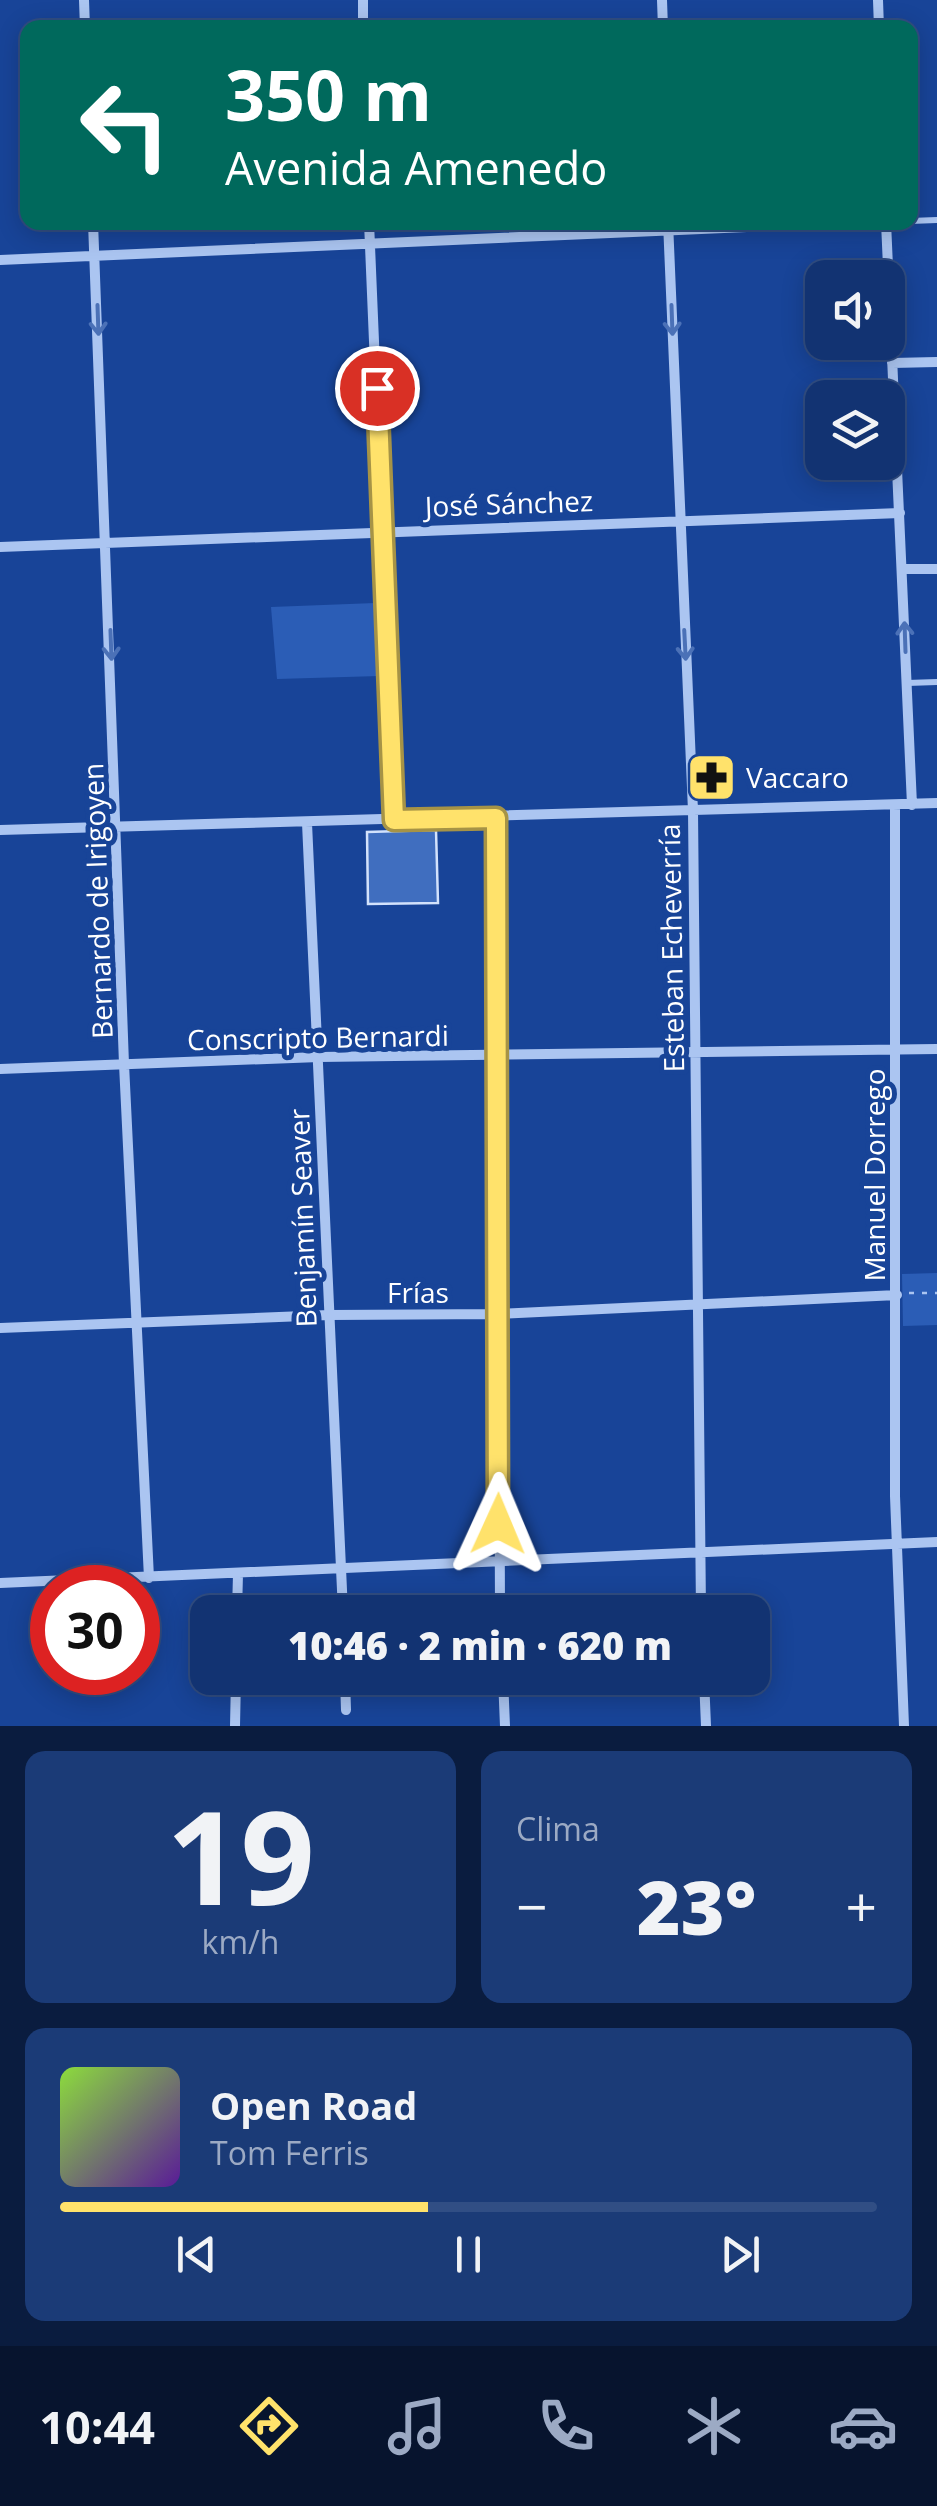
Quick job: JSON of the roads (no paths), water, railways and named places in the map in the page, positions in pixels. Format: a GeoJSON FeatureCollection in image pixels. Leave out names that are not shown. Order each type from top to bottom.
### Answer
{"type":"FeatureCollection","features":[{"type":"Feature","properties":{"kind":"street","name":"Bernardo de Irigoyen"},"geometry":{"type":"LineString","coordinates":[[93,230],[119,827],[124,1064],[149,1565]]}},
{"type":"Feature","properties":{"kind":"street"},"geometry":{"type":"LineString","coordinates":[[369,230],[394,820]]}},
{"type":"Feature","properties":{"kind":"street"},"geometry":{"type":"LineString","coordinates":[[0,260],[370,246],[608,230]]}},
{"type":"Feature","properties":{"kind":"street","name":"Esteban Echeverría"},"geometry":{"type":"LineString","coordinates":[[668,230],[693,811],[700,1595]]}},
{"type":"Feature","properties":{"kind":"street"},"geometry":{"type":"LineString","coordinates":[[886,230],[912,804]]}},
{"type":"Feature","properties":{"kind":"street"},"geometry":{"type":"LineString","coordinates":[[892,363],[937,362]]}},
{"type":"Feature","properties":{"kind":"street","name":"José Sánchez"},"geometry":{"type":"LineString","coordinates":[[0,546],[900,513]]}},
{"type":"Feature","properties":{"kind":"street"},"geometry":{"type":"LineString","coordinates":[[903,569],[937,569]]}},
{"type":"Feature","properties":{"kind":"street"},"geometry":{"type":"LineString","coordinates":[[0,830],[937,804]]}},
{"type":"Feature","properties":{"kind":"street","name":"Manuel Dorrego"},"geometry":{"type":"LineString","coordinates":[[895,806],[896,1544],[904,1726]]}},
{"type":"Feature","properties":{"kind":"street"},"geometry":{"type":"LineString","coordinates":[[496,818],[500,1058],[499,1595]]}},
{"type":"Feature","properties":{"kind":"street","name":"Benjamín Seaver"},"geometry":{"type":"LineString","coordinates":[[307,822],[342,1595]]}},
{"type":"Feature","properties":{"kind":"street","name":"Conscripto Bernardi"},"geometry":{"type":"LineString","coordinates":[[0,1069],[318,1057],[500,1058],[937,1049]]}},
{"type":"Feature","properties":{"kind":"street","name":"Frías"},"geometry":{"type":"LineString","coordinates":[[0,1328],[500,1314],[897,1295]]}},
{"type":"Feature","properties":{"kind":"street"},"geometry":{"type":"LineString","coordinates":[[160,1578],[497,1559],[937,1542]]}},
{"type":"Feature","properties":{"kind":"street"},"geometry":{"type":"LineString","coordinates":[[237,1595],[238,1574]]}},
{"type":"Feature","properties":{"kind":"street"},"geometry":{"type":"LineString","coordinates":[[0,1583],[30,1582]]}},
{"type":"Feature","properties":{"kind":"street"},"geometry":{"type":"LineString","coordinates":[[235,1726],[236,1695]]}},
{"type":"Feature","properties":{"kind":"street"},"geometry":{"type":"LineString","coordinates":[[346,1695],[346,1710]]}},
{"type":"Feature","properties":{"kind":"street"},"geometry":{"type":"LineString","coordinates":[[504,1695],[505,1726]]}},
{"type":"Feature","properties":{"kind":"street"},"geometry":{"type":"LineString","coordinates":[[705,1695],[706,1726]]}},
{"type":"Feature","properties":{"kind":"lane"},"geometry":{"type":"LineString","coordinates":[[906,683],[937,682]]}},
{"type":"Feature","properties":{"kind":"place","name":"Vaccaro"},"geometry":{"type":"Point","coordinates":[711,777]}}]}
